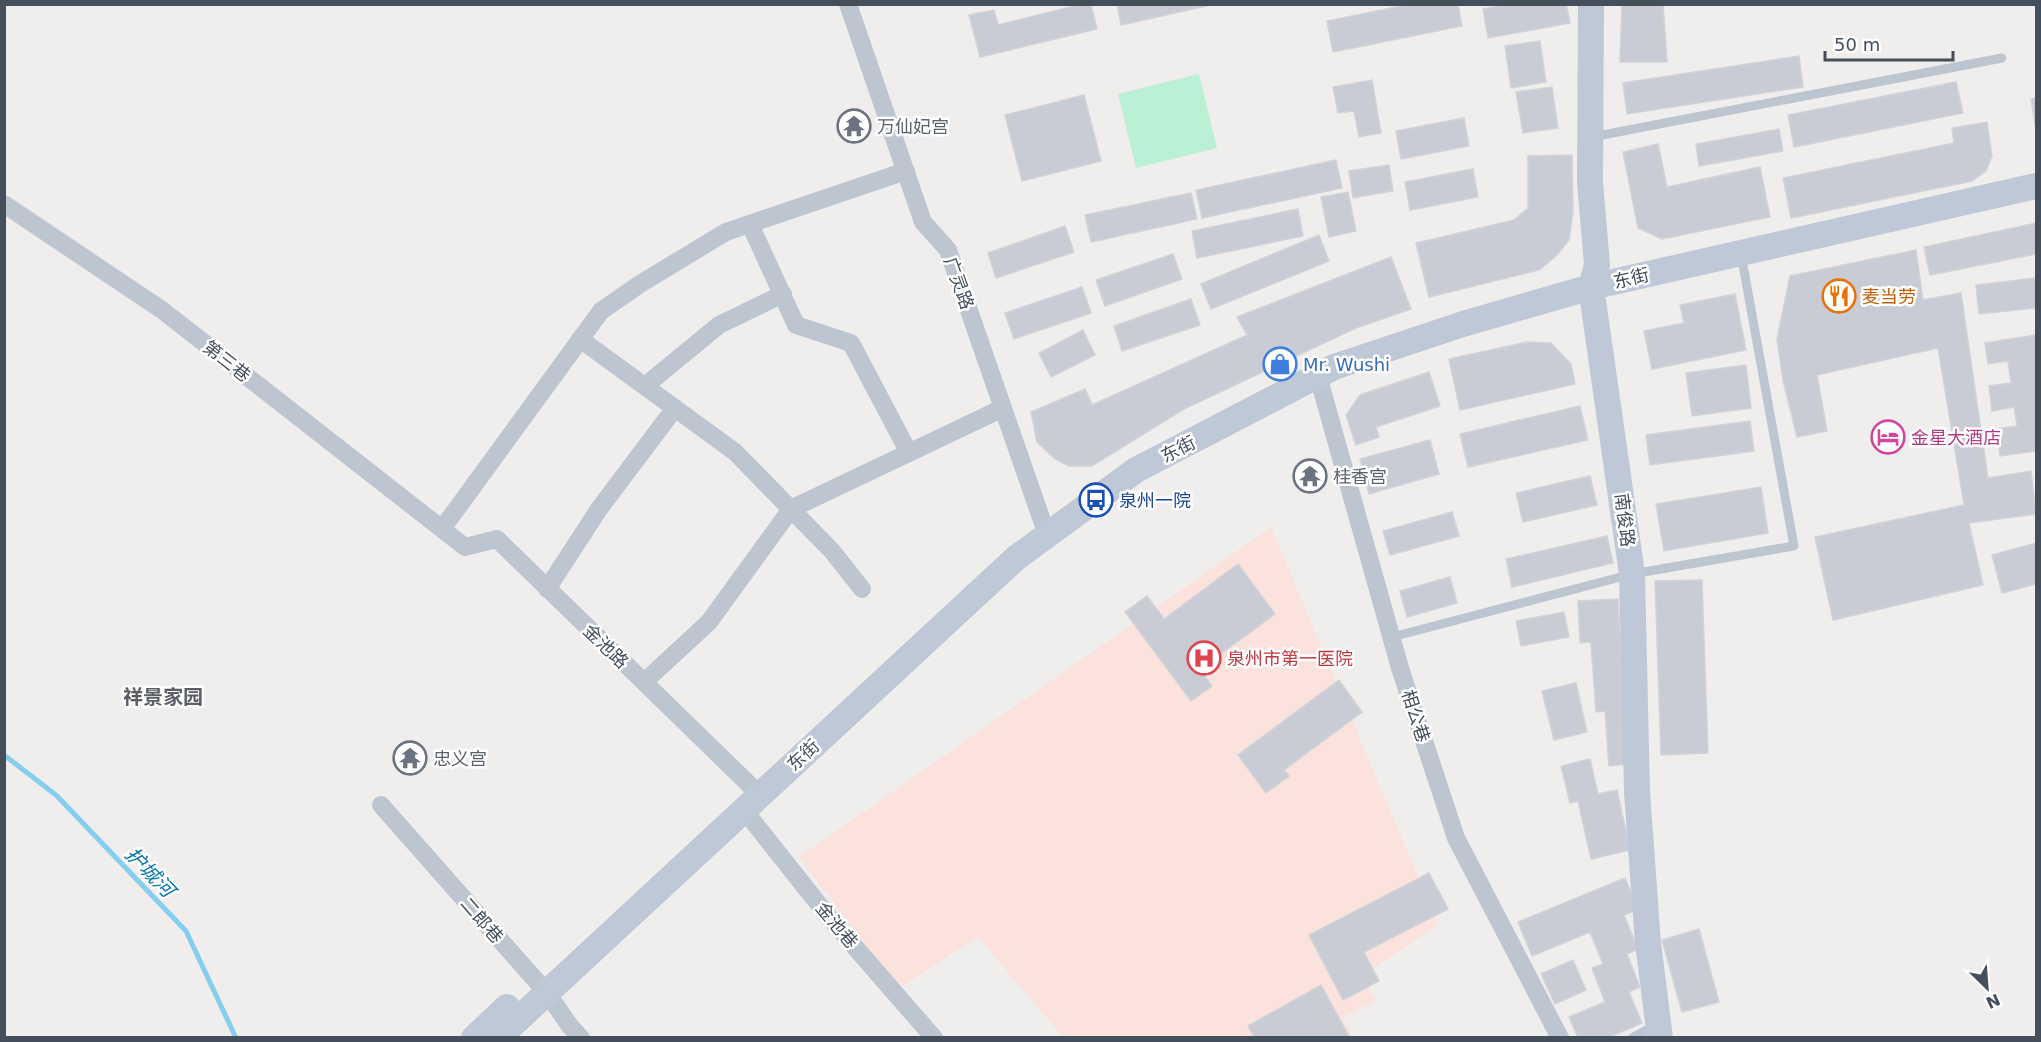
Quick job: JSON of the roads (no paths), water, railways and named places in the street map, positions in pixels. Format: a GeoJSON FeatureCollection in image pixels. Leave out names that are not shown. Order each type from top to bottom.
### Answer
{"type":"FeatureCollection","features":[{"type":"Feature","properties":{"kind":"main road","name":"南俊路"},"geometry":{"type":"LineString","coordinates":[[1591,4],[1590,182],[1597,265],[1593,283],[1632,574],[1637,792],[1647,943],[1659,1031]]}},
{"type":"Feature","properties":{"kind":"main road","name":"东街"},"geometry":{"type":"LineString","coordinates":[[474,1038],[542,987],[1016,558],[1045,528],[1108,477],[1266,387],[1422,325],[1593,283],[1741,253],[2037,186]]}},
{"type":"Feature","properties":{"kind":"main road","name":"东街"},"geometry":{"type":"LineString","coordinates":[[1045,528],[1136,470],[1334,368],[1462,324],[1593,283]]}},
{"type":"Feature","properties":{"kind":"main road","name":"东街"},"geometry":{"type":"LineString","coordinates":[[498,1038],[542,987]]}},
{"type":"Feature","properties":{"kind":"street","name":"广灵路"},"geometry":{"type":"LineString","coordinates":[[848,4],[923,222],[948,250],[1045,528]]}},
{"type":"Feature","properties":{"kind":"street"},"geometry":{"type":"LineString","coordinates":[[441,529],[601,311],[640,284],[726,232],[906,171]]}},
{"type":"Feature","properties":{"kind":"street","name":"第三巷"},"geometry":{"type":"LineString","coordinates":[[4,204],[162,310],[441,529]]}},
{"type":"Feature","properties":{"kind":"street"},"geometry":{"type":"LineString","coordinates":[[750,224],[796,325],[850,343],[909,453]]}},
{"type":"Feature","properties":{"kind":"street"},"geometry":{"type":"LineString","coordinates":[[645,386],[719,325],[783,294]]}},
{"type":"Feature","properties":{"kind":"street"},"geometry":{"type":"LineString","coordinates":[[580,339],[735,452],[832,551],[862,589]]}},
{"type":"Feature","properties":{"kind":"street","name":"相公巷"},"geometry":{"type":"LineString","coordinates":[[1318,376],[1400,668],[1456,838],[1560,1038]]}},
{"type":"Feature","properties":{"kind":"street"},"geometry":{"type":"LineString","coordinates":[[547,589],[599,509],[675,408]]}},
{"type":"Feature","properties":{"kind":"street"},"geometry":{"type":"LineString","coordinates":[[644,682],[709,622],[791,509],[1003,408]]}},
{"type":"Feature","properties":{"kind":"street","name":"金池路"},"geometry":{"type":"LineString","coordinates":[[441,529],[465,547],[497,539],[644,682],[751,796]]}},
{"type":"Feature","properties":{"kind":"street","name":"金池巷"},"geometry":{"type":"LineString","coordinates":[[751,796],[828,916],[934,1038]]}},
{"type":"Feature","properties":{"kind":"street","name":"二郎巷"},"geometry":{"type":"LineString","coordinates":[[381,805],[542,987],[581,1038]]}},
{"type":"Feature","properties":{"kind":"lane"},"geometry":{"type":"LineString","coordinates":[[1590,137],[2002,58]]}},
{"type":"Feature","properties":{"kind":"lane"},"geometry":{"type":"LineString","coordinates":[[1392,637],[1632,574],[1794,546],[1741,253]]}},
{"type":"Feature","properties":{"kind":"lane"},"geometry":{"type":"LineString","coordinates":[[1632,1038],[1659,1031]]}},
{"type":"Feature","properties":{"kind":"waterway","name":"护城河"},"geometry":{"type":"LineString","coordinates":[[4,755],[56,795],[186,931],[236,1038]]}},
{"type":"Feature","properties":{"kind":"place","name":"万仙妃宫"},"geometry":{"type":"Point","coordinates":[854,126]}},
{"type":"Feature","properties":{"kind":"place","name":"麦当劳"},"geometry":{"type":"Point","coordinates":[1839,296]}},
{"type":"Feature","properties":{"kind":"place","name":"Mr. Wushi"},"geometry":{"type":"Point","coordinates":[1280,364]}},
{"type":"Feature","properties":{"kind":"place","name":"金星大酒店"},"geometry":{"type":"Point","coordinates":[1888,437]}},
{"type":"Feature","properties":{"kind":"place","name":"桂香宫"},"geometry":{"type":"Point","coordinates":[1310,476]}},
{"type":"Feature","properties":{"kind":"place","name":"泉州一院"},"geometry":{"type":"Point","coordinates":[1096,500]}},
{"type":"Feature","properties":{"kind":"place","name":"泉州市第一医院"},"geometry":{"type":"Point","coordinates":[1204,658]}},
{"type":"Feature","properties":{"kind":"place","name":"忠义宫"},"geometry":{"type":"Point","coordinates":[410,758]}},
{"type":"Feature","properties":{"kind":"district","name":"祥景家园"},"geometry":{"type":"Point","coordinates":[163,697]}}]}
